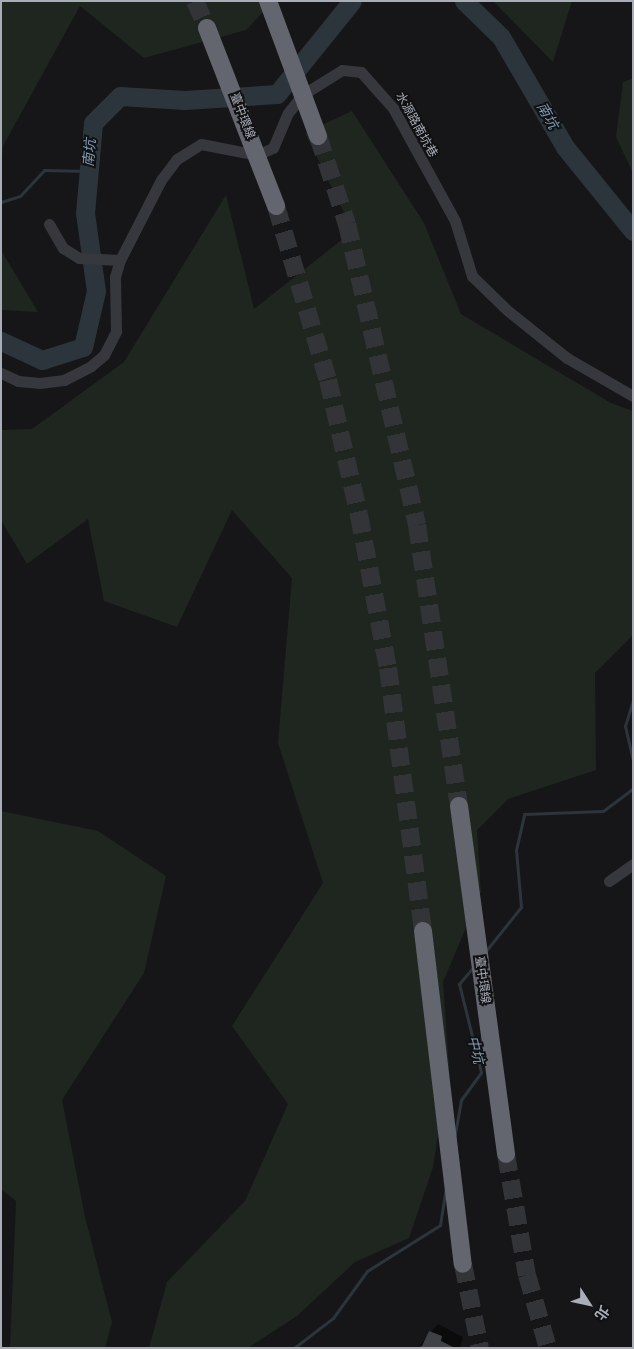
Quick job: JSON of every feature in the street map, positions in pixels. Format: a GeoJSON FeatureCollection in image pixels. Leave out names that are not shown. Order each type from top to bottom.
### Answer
{"type":"FeatureCollection","features":[{"type":"Feature","properties":{"kind":"highway"},"geometry":{"type":"LineString","coordinates":[[268,1],[318,136]]}},
{"type":"Feature","properties":{"kind":"highway","name":"臺中環線"},"geometry":{"type":"LineString","coordinates":[[207,28],[276,206]]}},
{"type":"Feature","properties":{"kind":"highway","name":"臺中環線"},"geometry":{"type":"LineString","coordinates":[[458,806],[506,1154]]}},
{"type":"Feature","properties":{"kind":"highway"},"geometry":{"type":"LineString","coordinates":[[422,931],[463,1264]]}},
{"type":"Feature","properties":{"kind":"street","name":"水源路南坑巷"},"geometry":{"type":"LineString","coordinates":[[1,372],[18,381],[64,380],[80,374],[104,355],[116,332],[116,261],[161,180],[188,150],[201,144],[217,145],[257,155],[273,148],[288,113],[323,79],[342,70],[361,72],[393,108],[454,221],[472,276],[507,310],[568,358],[633,396]]}},
{"type":"Feature","properties":{"kind":"street"},"geometry":{"type":"LineString","coordinates":[[49,224],[63,248],[79,258],[116,261]]}},
{"type":"Feature","properties":{"kind":"street"},"geometry":{"type":"LineString","coordinates":[[609,881],[633,864]]}},
{"type":"Feature","properties":{"kind":"shaded area"},"geometry":{"type":"Polygon","coordinates":[[[1,1],[274,1],[246,30],[144,58],[80,6],[3,146],[1,168],[1,1]]]}},
{"type":"Feature","properties":{"kind":"shaded area"},"geometry":{"type":"Polygon","coordinates":[[[493,1],[572,1],[553,62],[493,1]]]}},
{"type":"Feature","properties":{"kind":"shaded area"},"geometry":{"type":"Polygon","coordinates":[[[633,78],[633,173],[616,137],[623,82],[633,78]]]}},
{"type":"Feature","properties":{"kind":"shaded area"},"geometry":{"type":"Polygon","coordinates":[[[352,111],[424,223],[461,314],[611,403],[633,411],[633,635],[595,673],[596,770],[508,799],[477,830],[481,892],[443,982],[449,1066],[433,1167],[409,1238],[355,1262],[297,1316],[248,1348],[149,1348],[167,1282],[245,1201],[288,1104],[232,1026],[323,883],[278,743],[292,578],[232,510],[177,627],[104,601],[88,519],[27,564],[1,520],[1,430],[32,429],[124,362],[226,195],[254,309],[353,231],[305,133],[352,111]]]}},
{"type":"Feature","properties":{"kind":"shaded area"},"geometry":{"type":"Polygon","coordinates":[[[1,250],[38,312],[1,310],[1,250]]]}},
{"type":"Feature","properties":{"kind":"shaded area"},"geometry":{"type":"Polygon","coordinates":[[[1,811],[98,831],[166,876],[144,973],[62,1100],[85,1217],[112,1322],[105,1348],[10,1348],[16,1201],[1,1189],[1,811]]]}},
{"type":"Feature","properties":{"kind":"building"},"geometry":{"type":"Polygon","coordinates":[[[429,1331],[442,1336],[441,1341],[455,1348],[416,1348],[422,1346],[429,1331]]]}},
{"type":"Feature","properties":{"kind":"waterway","name":"南坑"},"geometry":{"type":"LineString","coordinates":[[1,341],[42,360],[83,347],[96,291],[85,213],[93,123],[120,96],[185,100],[277,94],[352,1]]}},
{"type":"Feature","properties":{"kind":"waterway","name":"南坑"},"geometry":{"type":"LineString","coordinates":[[464,1],[501,37],[565,147],[633,231]]}},
{"type":"Feature","properties":{"kind":"waterway"},"geometry":{"type":"LineString","coordinates":[[1,202],[20,196],[44,170],[89,171]]}},
{"type":"Feature","properties":{"kind":"waterway","name":"中坑"},"geometry":{"type":"LineString","coordinates":[[633,700],[625,726],[633,761]]}},
{"type":"Feature","properties":{"kind":"waterway","name":"中坑"},"geometry":{"type":"LineString","coordinates":[[485,952],[521,907],[516,850],[524,814],[603,811],[633,788]]}},
{"type":"Feature","properties":{"kind":"waterway","name":"中坑"},"geometry":{"type":"LineString","coordinates":[[455,1134],[461,1100],[481,1072],[459,984],[475,965]]}},
{"type":"Feature","properties":{"kind":"waterway","name":"中坑"},"geometry":{"type":"LineString","coordinates":[[294,1348],[333,1318],[367,1271],[440,1225],[446,1189]]}},
{"type":"Feature","properties":{"kind":"tunnel"},"geometry":{"type":"LineString","coordinates":[[195,1],[207,28]]}},
{"type":"Feature","properties":{"kind":"tunnel"},"geometry":{"type":"LineString","coordinates":[[318,136],[347,224],[417,525],[459,806]]}},
{"type":"Feature","properties":{"kind":"tunnel"},"geometry":{"type":"LineString","coordinates":[[276,206],[328,380],[359,515],[388,668],[423,931]]}},
{"type":"Feature","properties":{"kind":"tunnel"},"geometry":{"type":"LineString","coordinates":[[506,1154],[527,1275],[548,1348]]}},
{"type":"Feature","properties":{"kind":"tunnel"},"geometry":{"type":"LineString","coordinates":[[463,1264],[480,1348]]}}]}
